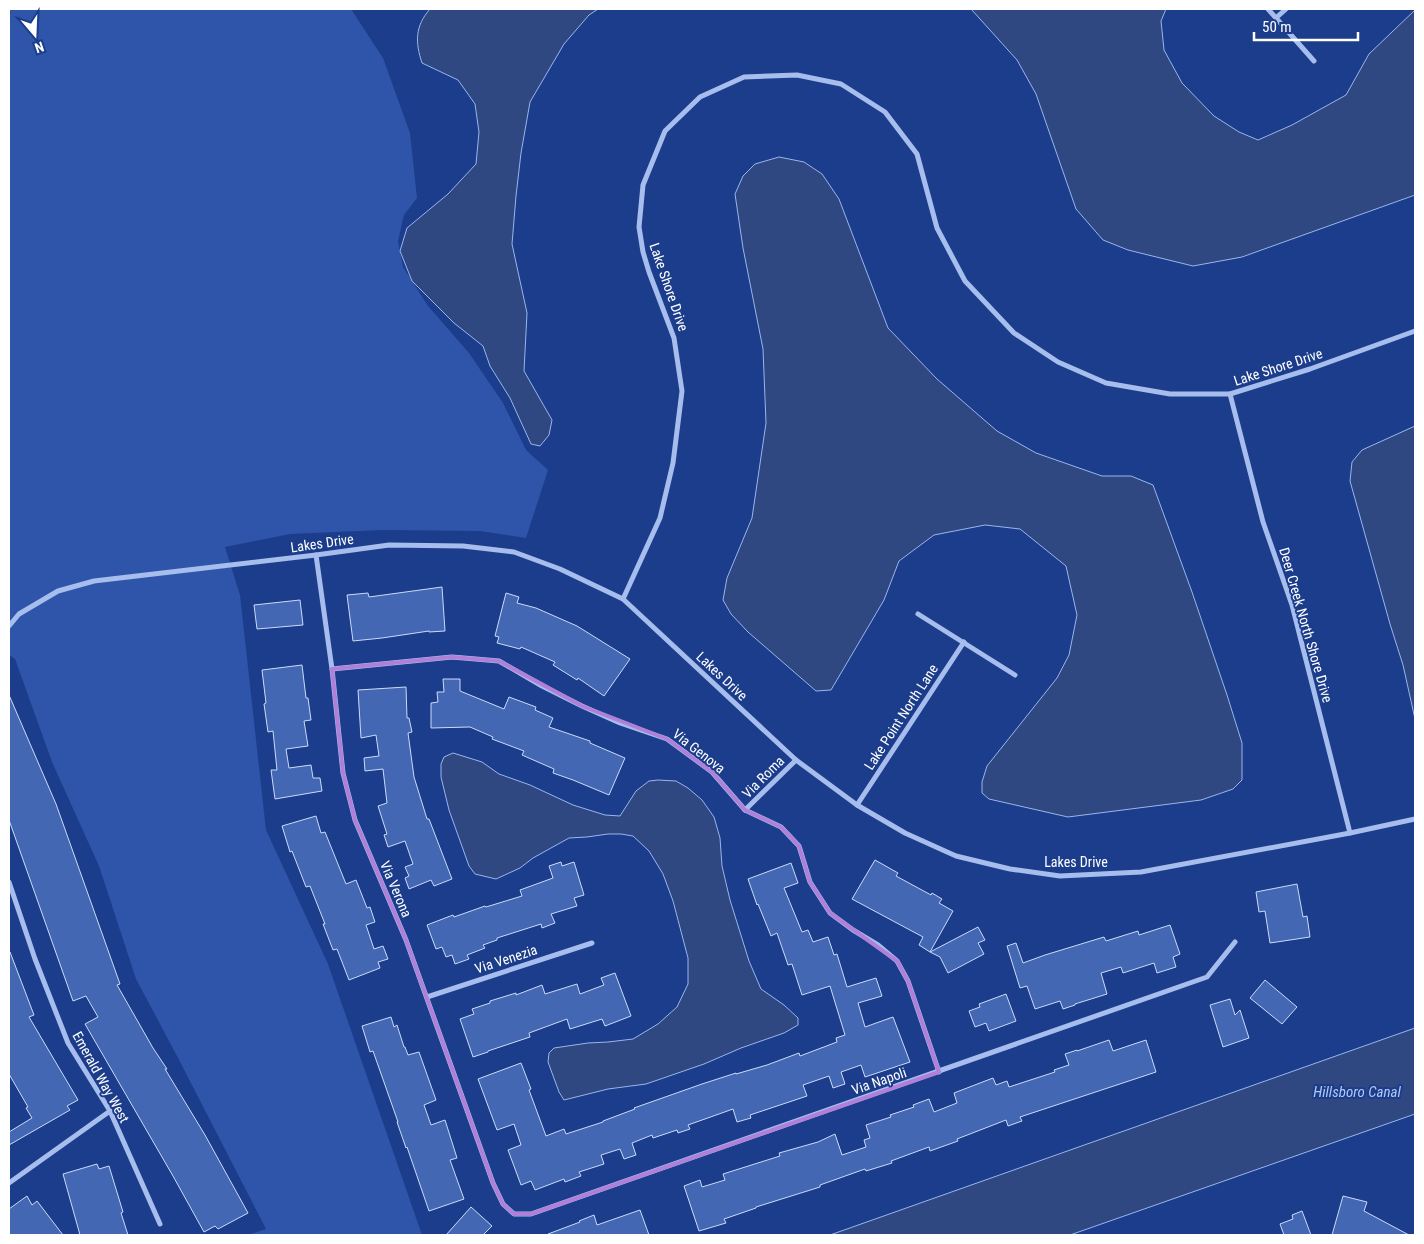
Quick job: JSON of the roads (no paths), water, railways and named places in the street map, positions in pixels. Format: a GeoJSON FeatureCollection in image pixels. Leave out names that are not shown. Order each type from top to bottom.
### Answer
{"type":"FeatureCollection","features":[{"type":"Feature","properties":{"kind":"street"},"geometry":{"type":"LineString","coordinates":[[1268,9],[1314,61]]}},
{"type":"Feature","properties":{"kind":"street"},"geometry":{"type":"LineString","coordinates":[[1276,17],[1286,9]]}},
{"type":"Feature","properties":{"kind":"street","name":"Lake Shore Drive"},"geometry":{"type":"LineString","coordinates":[[623,599],[660,518],[673,463],[682,391],[674,338],[643,252],[639,226],[643,185],[665,131],[700,97],[744,77],[797,76],[841,84],[885,112],[917,154],[937,228],[965,281],[1014,333],[1058,362],[1106,383],[1170,394],[1230,394],[1310,369],[1415,332]]}},
{"type":"Feature","properties":{"kind":"street","name":"Deer Creek North Shore Drive"},"geometry":{"type":"LineString","coordinates":[[1230,394],[1263,522],[1292,605],[1350,833]]}},
{"type":"Feature","properties":{"kind":"street","name":"Lakes Drive"},"geometry":{"type":"LineString","coordinates":[[9,626],[18,614],[58,591],[94,581],[389,545],[463,546],[514,552],[560,569],[623,599],[796,760],[858,805],[906,833],[956,856],[1010,869],[1060,876],[1141,872],[1415,819]]}},
{"type":"Feature","properties":{"kind":"street","name":"Via Verona"},"geometry":{"type":"LineString","coordinates":[[316,555],[332,669],[343,773],[355,820],[406,940],[493,1183],[503,1204],[514,1214]]}},
{"type":"Feature","properties":{"kind":"street"},"geometry":{"type":"LineString","coordinates":[[918,614],[1015,675]]}},
{"type":"Feature","properties":{"kind":"street","name":"Lake Point North Lane"},"geometry":{"type":"LineString","coordinates":[[858,805],[964,642]]}},
{"type":"Feature","properties":{"kind":"street","name":"Via Genova"},"geometry":{"type":"LineString","coordinates":[[332,669],[452,657],[499,662],[582,706],[620,723],[667,739],[712,772],[745,810],[780,827],[799,846],[810,882],[830,913],[852,930],[878,945],[897,962],[908,981],[939,1072]]}},
{"type":"Feature","properties":{"kind":"street","name":"Via Roma"},"geometry":{"type":"LineString","coordinates":[[745,810],[796,760]]}},
{"type":"Feature","properties":{"kind":"street","name":"Emerald Way West"},"geometry":{"type":"LineString","coordinates":[[9,882],[35,959],[68,1043],[110,1111],[160,1224]]}},
{"type":"Feature","properties":{"kind":"street"},"geometry":{"type":"LineString","coordinates":[[9,904],[16,902]]}},
{"type":"Feature","properties":{"kind":"street","name":"Via Napoli"},"geometry":{"type":"LineString","coordinates":[[514,1214],[531,1214],[1207,977],[1235,942]]}},
{"type":"Feature","properties":{"kind":"street","name":"Via Venezia"},"geometry":{"type":"LineString","coordinates":[[427,997],[592,943]]}},
{"type":"Feature","properties":{"kind":"street"},"geometry":{"type":"LineString","coordinates":[[9,1183],[110,1111]]}},
{"type":"Feature","properties":{"kind":"water"},"geometry":{"type":"Polygon","coordinates":[[[430,9],[598,9],[589,15],[564,44],[530,102],[521,153],[512,244],[527,313],[524,371],[552,420],[549,435],[540,446],[531,444],[510,398],[490,366],[483,346],[454,323],[412,281],[400,251],[407,228],[448,194],[476,164],[479,132],[475,104],[458,80],[422,63],[418,48],[418,34],[421,22],[430,9]]]}},
{"type":"Feature","properties":{"kind":"water"},"geometry":{"type":"Polygon","coordinates":[[[971,9],[1166,9],[1161,21],[1164,50],[1182,83],[1214,116],[1239,132],[1258,140],[1292,125],[1346,95],[1369,54],[1415,10],[1415,195],[1242,257],[1193,266],[1128,250],[1103,240],[1076,209],[1036,94],[1017,60],[971,9]]]}},
{"type":"Feature","properties":{"kind":"water"},"geometry":{"type":"Polygon","coordinates":[[[779,157],[804,162],[822,174],[839,199],[888,328],[937,379],[997,431],[1036,453],[1102,476],[1131,476],[1153,485],[1192,592],[1242,743],[1242,780],[1233,789],[1201,800],[1068,817],[989,799],[982,793],[982,782],[987,766],[1057,678],[1069,655],[1077,615],[1066,566],[1020,529],[985,525],[934,535],[899,561],[884,600],[831,690],[816,691],[748,632],[731,614],[723,600],[727,578],[752,518],[766,423],[763,349],[743,248],[735,194],[743,176],[755,164],[779,157]]]}},
{"type":"Feature","properties":{"kind":"water"},"geometry":{"type":"Polygon","coordinates":[[[1415,426],[1415,719],[1403,665],[1350,481],[1352,462],[1362,450],[1415,426]]]}},
{"type":"Feature","properties":{"kind":"water"},"geometry":{"type":"Polygon","coordinates":[[[453,753],[482,762],[499,774],[530,785],[573,805],[605,815],[620,816],[636,791],[649,781],[676,781],[688,788],[702,800],[714,817],[720,838],[722,866],[730,900],[749,961],[761,989],[784,1005],[798,1018],[798,1025],[784,1033],[646,1084],[608,1089],[564,1100],[559,1092],[548,1062],[549,1053],[554,1048],[633,1039],[658,1024],[677,1007],[688,984],[688,958],[673,901],[663,874],[649,851],[633,836],[621,834],[569,838],[533,858],[520,868],[496,879],[475,874],[469,866],[449,810],[441,777],[441,764],[444,757],[453,753]]]}},
{"type":"Feature","properties":{"kind":"water","name":"Hillsboro Canal"},"geometry":{"type":"Polygon","coordinates":[[[1415,1028],[1415,1114],[1070,1235],[830,1235],[1415,1028]]]}}]}
